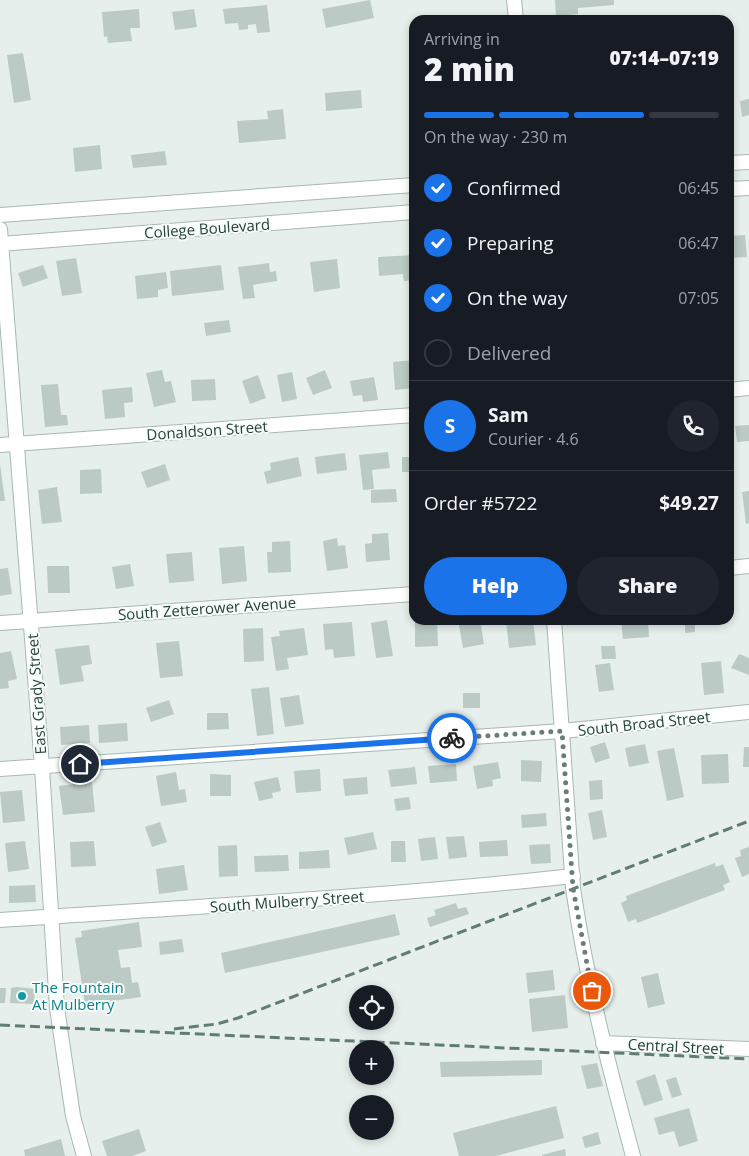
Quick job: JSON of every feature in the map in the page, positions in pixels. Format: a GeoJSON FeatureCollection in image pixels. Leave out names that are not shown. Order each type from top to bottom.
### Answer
{"type":"FeatureCollection","features":[{"type":"Feature","properties":{"kind":"street"},"geometry":{"type":"LineString","coordinates":[[514,0],[516,15]]}},
{"type":"Feature","properties":{"kind":"street"},"geometry":{"type":"LineString","coordinates":[[734,163],[749,162]]}},
{"type":"Feature","properties":{"kind":"street","name":"College Boulevard"},"geometry":{"type":"LineString","coordinates":[[0,215],[409,185]]}},
{"type":"Feature","properties":{"kind":"street"},"geometry":{"type":"LineString","coordinates":[[734,189],[749,188]]}},
{"type":"Feature","properties":{"kind":"street","name":"College Boulevard"},"geometry":{"type":"LineString","coordinates":[[0,244],[409,212]]}},
{"type":"Feature","properties":{"kind":"street","name":"East Grady Street"},"geometry":{"type":"LineString","coordinates":[[0,229],[42,767],[57,1008],[73,1116],[84,1156]]}},
{"type":"Feature","properties":{"kind":"street"},"geometry":{"type":"LineString","coordinates":[[734,390],[749,388]]}},
{"type":"Feature","properties":{"kind":"street","name":"Donaldson Street"},"geometry":{"type":"LineString","coordinates":[[0,445],[409,415]]}},
{"type":"Feature","properties":{"kind":"street"},"geometry":{"type":"LineString","coordinates":[[734,568],[749,566]]}},
{"type":"Feature","properties":{"kind":"street","name":"South Zetterower Avenue"},"geometry":{"type":"LineString","coordinates":[[0,623],[409,594]]}},
{"type":"Feature","properties":{"kind":"street"},"geometry":{"type":"LineString","coordinates":[[554,625],[578,921],[602,1043],[633,1156]]}},
{"type":"Feature","properties":{"kind":"street","name":"South Broad Street"},"geometry":{"type":"LineString","coordinates":[[0,769],[562,731],[749,712]]}},
{"type":"Feature","properties":{"kind":"street","name":"South Mulberry Street"},"geometry":{"type":"LineString","coordinates":[[0,920],[349,897],[573,876]]}},
{"type":"Feature","properties":{"kind":"street","name":"Central Street"},"geometry":{"type":"LineString","coordinates":[[602,1043],[749,1049]]}},
{"type":"Feature","properties":{"kind":"building"},"geometry":{"type":"Polygon","coordinates":[[[370,0],[374,18],[326,28],[322,9],[370,0]]]}},
{"type":"Feature","properties":{"kind":"building"},"geometry":{"type":"Polygon","coordinates":[[[555,0],[614,0],[614,5],[578,8],[578,14],[556,15],[555,0]]]}},
{"type":"Feature","properties":{"kind":"building"},"geometry":{"type":"Polygon","coordinates":[[[267,5],[270,32],[257,33],[256,24],[248,25],[248,29],[239,30],[238,23],[225,24],[223,9],[267,5]]]}},
{"type":"Feature","properties":{"kind":"building"},"geometry":{"type":"Polygon","coordinates":[[[139,9],[140,28],[130,28],[132,41],[108,43],[107,36],[104,37],[102,12],[139,9]]]}},
{"type":"Feature","properties":{"kind":"building"},"geometry":{"type":"Polygon","coordinates":[[[194,9],[197,27],[175,30],[172,12],[194,9]]]}},
{"type":"Feature","properties":{"kind":"building"},"geometry":{"type":"Polygon","coordinates":[[[23,53],[31,100],[14,103],[7,55],[23,53]]]}},
{"type":"Feature","properties":{"kind":"building"},"geometry":{"type":"Polygon","coordinates":[[[361,90],[362,108],[326,111],[325,93],[361,90]]]}},
{"type":"Feature","properties":{"kind":"building"},"geometry":{"type":"Polygon","coordinates":[[[749,99],[749,115],[742,117],[740,101],[749,99]]]}},
{"type":"Feature","properties":{"kind":"building"},"geometry":{"type":"Polygon","coordinates":[[[283,109],[286,139],[239,143],[237,121],[268,119],[267,111],[283,109]]]}},
{"type":"Feature","properties":{"kind":"building"},"geometry":{"type":"Polygon","coordinates":[[[100,145],[102,169],[75,172],[73,148],[100,145]]]}},
{"type":"Feature","properties":{"kind":"building"},"geometry":{"type":"Polygon","coordinates":[[[165,151],[167,165],[133,168],[131,155],[165,151]]]}},
{"type":"Feature","properties":{"kind":"building"},"geometry":{"type":"Polygon","coordinates":[[[745,235],[747,257],[734,258],[734,236],[745,235]]]}},
{"type":"Feature","properties":{"kind":"building"},"geometry":{"type":"Polygon","coordinates":[[[409,255],[409,280],[404,281],[403,274],[379,276],[378,257],[409,255]]]}},
{"type":"Feature","properties":{"kind":"building"},"geometry":{"type":"Polygon","coordinates":[[[76,258],[82,293],[62,296],[56,261],[76,258]]]}},
{"type":"Feature","properties":{"kind":"building"},"geometry":{"type":"Polygon","coordinates":[[[337,259],[340,288],[314,292],[310,262],[337,259]]]}},
{"type":"Feature","properties":{"kind":"building"},"geometry":{"type":"Polygon","coordinates":[[[269,263],[270,272],[276,271],[277,281],[253,285],[255,298],[243,299],[238,267],[269,263]]]}},
{"type":"Feature","properties":{"kind":"building"},"geometry":{"type":"Polygon","coordinates":[[[43,265],[48,278],[23,287],[18,273],[43,265]]]}},
{"type":"Feature","properties":{"kind":"building"},"geometry":{"type":"Polygon","coordinates":[[[221,265],[224,290],[172,296],[170,271],[221,265]]]}},
{"type":"Feature","properties":{"kind":"building"},"geometry":{"type":"Polygon","coordinates":[[[166,272],[168,288],[158,290],[158,297],[137,299],[135,276],[166,272]]]}},
{"type":"Feature","properties":{"kind":"building"},"geometry":{"type":"Polygon","coordinates":[[[229,320],[231,332],[206,336],[204,323],[229,320]]]}},
{"type":"Feature","properties":{"kind":"building"},"geometry":{"type":"Polygon","coordinates":[[[409,360],[409,389],[395,390],[393,362],[409,360]]]}},
{"type":"Feature","properties":{"kind":"building"},"geometry":{"type":"Polygon","coordinates":[[[162,370],[165,382],[171,381],[176,402],[154,407],[146,373],[162,370]]]}},
{"type":"Feature","properties":{"kind":"building"},"geometry":{"type":"Polygon","coordinates":[[[325,370],[332,388],[313,395],[306,378],[325,370]]]}},
{"type":"Feature","properties":{"kind":"building"},"geometry":{"type":"Polygon","coordinates":[[[292,372],[297,399],[282,402],[277,375],[292,372]]]}},
{"type":"Feature","properties":{"kind":"building"},"geometry":{"type":"Polygon","coordinates":[[[258,375],[266,398],[250,404],[242,381],[258,375]]]}},
{"type":"Feature","properties":{"kind":"building"},"geometry":{"type":"Polygon","coordinates":[[[374,377],[378,400],[363,402],[362,395],[353,396],[350,381],[374,377]]]}},
{"type":"Feature","properties":{"kind":"building"},"geometry":{"type":"Polygon","coordinates":[[[215,379],[216,400],[192,401],[191,380],[215,379]]]}},
{"type":"Feature","properties":{"kind":"building"},"geometry":{"type":"Polygon","coordinates":[[[58,384],[61,415],[67,415],[68,425],[45,427],[41,385],[58,384]]]}},
{"type":"Feature","properties":{"kind":"building"},"geometry":{"type":"Polygon","coordinates":[[[132,387],[133,402],[124,403],[125,417],[105,419],[102,390],[132,387]]]}},
{"type":"Feature","properties":{"kind":"building"},"geometry":{"type":"Polygon","coordinates":[[[749,425],[749,441],[737,442],[735,426],[749,425]]]}},
{"type":"Feature","properties":{"kind":"building"},"geometry":{"type":"Polygon","coordinates":[[[388,452],[390,468],[372,470],[374,489],[363,490],[359,455],[388,452]]]}},
{"type":"Feature","properties":{"kind":"building"},"geometry":{"type":"Polygon","coordinates":[[[345,453],[347,470],[317,474],[315,457],[345,453]]]}},
{"type":"Feature","properties":{"kind":"building"},"geometry":{"type":"Polygon","coordinates":[[[298,457],[302,476],[267,484],[264,472],[271,470],[270,463],[298,457]]]}},
{"type":"Feature","properties":{"kind":"building"},"geometry":{"type":"Polygon","coordinates":[[[402,457],[409,457],[409,472],[402,472],[402,457]]]}},
{"type":"Feature","properties":{"kind":"building"},"geometry":{"type":"Polygon","coordinates":[[[0,464],[5,501],[0,501],[0,464]]]}},
{"type":"Feature","properties":{"kind":"building"},"geometry":{"type":"Polygon","coordinates":[[[165,464],[170,480],[147,488],[141,472],[165,464]]]}},
{"type":"Feature","properties":{"kind":"building"},"geometry":{"type":"Polygon","coordinates":[[[101,469],[102,493],[80,494],[80,470],[101,469]]]}},
{"type":"Feature","properties":{"kind":"building"},"geometry":{"type":"Polygon","coordinates":[[[57,487],[62,522],[42,524],[38,490],[57,487]]]}},
{"type":"Feature","properties":{"kind":"building"},"geometry":{"type":"Polygon","coordinates":[[[396,489],[397,502],[371,503],[371,490],[396,489]]]}},
{"type":"Feature","properties":{"kind":"building"},"geometry":{"type":"Polygon","coordinates":[[[749,491],[749,523],[746,524],[742,492],[749,491]]]}},
{"type":"Feature","properties":{"kind":"building"},"geometry":{"type":"Polygon","coordinates":[[[388,533],[390,560],[366,562],[365,544],[372,543],[372,534],[388,533]]]}},
{"type":"Feature","properties":{"kind":"building"},"geometry":{"type":"Polygon","coordinates":[[[337,538],[338,546],[345,545],[348,568],[327,571],[323,541],[337,538]]]}},
{"type":"Feature","properties":{"kind":"building"},"geometry":{"type":"Polygon","coordinates":[[[290,541],[291,572],[268,573],[267,552],[272,552],[272,542],[290,541]]]}},
{"type":"Feature","properties":{"kind":"building"},"geometry":{"type":"Polygon","coordinates":[[[244,546],[247,581],[222,584],[219,548],[244,546]]]}},
{"type":"Feature","properties":{"kind":"building"},"geometry":{"type":"Polygon","coordinates":[[[192,552],[194,581],[169,583],[166,554],[192,552]]]}},
{"type":"Feature","properties":{"kind":"building"},"geometry":{"type":"Polygon","coordinates":[[[130,564],[134,586],[116,589],[112,567],[130,564]]]}},
{"type":"Feature","properties":{"kind":"building"},"geometry":{"type":"Polygon","coordinates":[[[47,566],[69,566],[70,593],[48,593],[47,566]]]}},
{"type":"Feature","properties":{"kind":"building"},"geometry":{"type":"Polygon","coordinates":[[[8,568],[12,594],[0,596],[0,569],[8,568]]]}},
{"type":"Feature","properties":{"kind":"building"},"geometry":{"type":"Polygon","coordinates":[[[387,620],[393,656],[376,658],[371,623],[387,620]]]}},
{"type":"Feature","properties":{"kind":"building"},"geometry":{"type":"Polygon","coordinates":[[[352,622],[355,656],[334,658],[333,649],[325,650],[323,624],[352,622]]]}},
{"type":"Feature","properties":{"kind":"building"},"geometry":{"type":"Polygon","coordinates":[[[415,625],[437,625],[438,646],[415,647],[415,625]]]}},
{"type":"Feature","properties":{"kind":"building"},"geometry":{"type":"Polygon","coordinates":[[[459,625],[481,625],[484,644],[463,648],[459,625]]]}},
{"type":"Feature","properties":{"kind":"building"},"geometry":{"type":"Polygon","coordinates":[[[507,625],[534,625],[536,645],[509,648],[507,625]]]}},
{"type":"Feature","properties":{"kind":"building"},"geometry":{"type":"Polygon","coordinates":[[[622,625],[648,625],[649,637],[623,639],[622,625]]]}},
{"type":"Feature","properties":{"kind":"building"},"geometry":{"type":"Polygon","coordinates":[[[685,625],[695,625],[695,632],[685,633],[685,625]]]}},
{"type":"Feature","properties":{"kind":"building"},"geometry":{"type":"Polygon","coordinates":[[[263,628],[264,661],[244,662],[243,629],[263,628]]]}},
{"type":"Feature","properties":{"kind":"building"},"geometry":{"type":"Polygon","coordinates":[[[304,628],[308,655],[287,658],[289,669],[276,671],[271,637],[280,636],[279,631],[304,628]]]}},
{"type":"Feature","properties":{"kind":"building"},"geometry":{"type":"Polygon","coordinates":[[[179,641],[183,676],[160,678],[156,643],[179,641]]]}},
{"type":"Feature","properties":{"kind":"building"},"geometry":{"type":"Polygon","coordinates":[[[89,645],[92,664],[81,666],[84,681],[60,685],[55,649],[89,645]]]}},
{"type":"Feature","properties":{"kind":"building"},"geometry":{"type":"Polygon","coordinates":[[[601,646],[615,646],[616,659],[602,659],[601,646]]]}},
{"type":"Feature","properties":{"kind":"building"},"geometry":{"type":"Polygon","coordinates":[[[11,651],[17,679],[8,681],[9,688],[0,689],[0,653],[11,651]]]}},
{"type":"Feature","properties":{"kind":"building"},"geometry":{"type":"Polygon","coordinates":[[[739,654],[749,658],[749,675],[731,668],[739,654]]]}},
{"type":"Feature","properties":{"kind":"building"},"geometry":{"type":"Polygon","coordinates":[[[721,661],[724,693],[704,695],[701,663],[721,661]]]}},
{"type":"Feature","properties":{"kind":"building"},"geometry":{"type":"Polygon","coordinates":[[[610,663],[614,690],[599,692],[595,665],[610,663]]]}},
{"type":"Feature","properties":{"kind":"building"},"geometry":{"type":"Polygon","coordinates":[[[269,687],[274,734],[257,736],[251,689],[269,687]]]}},
{"type":"Feature","properties":{"kind":"building"},"geometry":{"type":"Polygon","coordinates":[[[463,693],[480,693],[480,708],[463,708],[463,693]]]}},
{"type":"Feature","properties":{"kind":"building"},"geometry":{"type":"Polygon","coordinates":[[[299,695],[304,724],[285,727],[280,698],[299,695]]]}},
{"type":"Feature","properties":{"kind":"building"},"geometry":{"type":"Polygon","coordinates":[[[169,700],[174,714],[151,722],[146,708],[169,700]]]}},
{"type":"Feature","properties":{"kind":"building"},"geometry":{"type":"Polygon","coordinates":[[[207,713],[228,713],[229,729],[207,730],[207,713]]]}},
{"type":"Feature","properties":{"kind":"building"},"geometry":{"type":"Polygon","coordinates":[[[127,723],[128,741],[99,743],[98,725],[127,723]]]}},
{"type":"Feature","properties":{"kind":"building"},"geometry":{"type":"Polygon","coordinates":[[[89,725],[90,743],[61,745],[60,727],[89,725]]]}},
{"type":"Feature","properties":{"kind":"building"},"geometry":{"type":"Polygon","coordinates":[[[605,742],[610,758],[595,763],[590,747],[605,742]]]}},
{"type":"Feature","properties":{"kind":"building"},"geometry":{"type":"Polygon","coordinates":[[[645,744],[649,763],[629,767],[625,748],[645,744]]]}},
{"type":"Feature","properties":{"kind":"building"},"geometry":{"type":"Polygon","coordinates":[[[744,747],[749,747],[749,767],[743,767],[744,747]]]}},
{"type":"Feature","properties":{"kind":"building"},"geometry":{"type":"Polygon","coordinates":[[[674,748],[684,797],[667,801],[657,751],[674,748]]]}},
{"type":"Feature","properties":{"kind":"building"},"geometry":{"type":"Polygon","coordinates":[[[728,754],[729,783],[702,784],[701,755],[728,754]]]}},
{"type":"Feature","properties":{"kind":"building"},"geometry":{"type":"Polygon","coordinates":[[[521,760],[542,761],[541,782],[521,781],[521,760]]]}},
{"type":"Feature","properties":{"kind":"building"},"geometry":{"type":"Polygon","coordinates":[[[498,762],[501,778],[492,780],[493,786],[477,789],[473,766],[498,762]]]}},
{"type":"Feature","properties":{"kind":"building"},"geometry":{"type":"Polygon","coordinates":[[[456,764],[457,781],[430,783],[428,766],[456,764]]]}},
{"type":"Feature","properties":{"kind":"building"},"geometry":{"type":"Polygon","coordinates":[[[415,767],[417,784],[391,787],[388,770],[415,767]]]}},
{"type":"Feature","properties":{"kind":"building"},"geometry":{"type":"Polygon","coordinates":[[[320,769],[321,791],[296,793],[294,771],[320,769]]]}},
{"type":"Feature","properties":{"kind":"building"},"geometry":{"type":"Polygon","coordinates":[[[176,772],[179,790],[185,789],[187,802],[161,806],[156,776],[176,772]]]}},
{"type":"Feature","properties":{"kind":"building"},"geometry":{"type":"Polygon","coordinates":[[[210,774],[231,775],[231,796],[210,796],[210,774]]]}},
{"type":"Feature","properties":{"kind":"building"},"geometry":{"type":"Polygon","coordinates":[[[278,777],[281,791],[272,793],[273,798],[259,801],[254,782],[278,777]]]}},
{"type":"Feature","properties":{"kind":"building"},"geometry":{"type":"Polygon","coordinates":[[[367,777],[368,794],[345,796],[343,779],[367,777]]]}},
{"type":"Feature","properties":{"kind":"building"},"geometry":{"type":"Polygon","coordinates":[[[602,780],[603,799],[590,800],[589,781],[602,780]]]}},
{"type":"Feature","properties":{"kind":"building"},"geometry":{"type":"Polygon","coordinates":[[[92,782],[95,812],[63,815],[59,786],[92,782]]]}},
{"type":"Feature","properties":{"kind":"building"},"geometry":{"type":"Polygon","coordinates":[[[22,790],[25,821],[3,823],[0,792],[22,790]]]}},
{"type":"Feature","properties":{"kind":"building"},"geometry":{"type":"Polygon","coordinates":[[[409,797],[411,809],[396,811],[394,799],[409,797]]]}},
{"type":"Feature","properties":{"kind":"building"},"geometry":{"type":"Polygon","coordinates":[[[602,810],[607,837],[593,840],[588,813],[602,810]]]}},
{"type":"Feature","properties":{"kind":"building"},"geometry":{"type":"Polygon","coordinates":[[[546,813],[547,826],[522,828],[521,815],[546,813]]]}},
{"type":"Feature","properties":{"kind":"building"},"geometry":{"type":"Polygon","coordinates":[[[160,822],[167,842],[152,847],[145,827],[160,822]]]}},
{"type":"Feature","properties":{"kind":"building"},"geometry":{"type":"Polygon","coordinates":[[[373,832],[377,849],[348,855],[344,838],[373,832]]]}},
{"type":"Feature","properties":{"kind":"building"},"geometry":{"type":"Polygon","coordinates":[[[464,836],[467,857],[449,859],[446,837],[464,836]]]}},
{"type":"Feature","properties":{"kind":"building"},"geometry":{"type":"Polygon","coordinates":[[[435,837],[438,859],[421,861],[418,839],[435,837]]]}},
{"type":"Feature","properties":{"kind":"building"},"geometry":{"type":"Polygon","coordinates":[[[507,840],[508,856],[480,857],[479,842],[507,840]]]}},
{"type":"Feature","properties":{"kind":"building"},"geometry":{"type":"Polygon","coordinates":[[[25,841],[29,869],[8,872],[5,843],[25,841]]]}},
{"type":"Feature","properties":{"kind":"building"},"geometry":{"type":"Polygon","coordinates":[[[94,841],[96,866],[71,867],[70,842],[94,841]]]}},
{"type":"Feature","properties":{"kind":"building"},"geometry":{"type":"Polygon","coordinates":[[[391,841],[405,841],[406,862],[391,862],[391,841]]]}},
{"type":"Feature","properties":{"kind":"building"},"geometry":{"type":"Polygon","coordinates":[[[550,844],[551,863],[531,864],[529,845],[550,844]]]}},
{"type":"Feature","properties":{"kind":"building"},"geometry":{"type":"Polygon","coordinates":[[[237,845],[238,876],[219,877],[218,846],[237,845]]]}},
{"type":"Feature","properties":{"kind":"building"},"geometry":{"type":"Polygon","coordinates":[[[749,847],[749,874],[742,877],[735,858],[741,856],[740,850],[749,847]]]}},
{"type":"Feature","properties":{"kind":"building"},"geometry":{"type":"Polygon","coordinates":[[[329,850],[330,868],[299,869],[299,852],[329,850]]]}},
{"type":"Feature","properties":{"kind":"building"},"geometry":{"type":"Polygon","coordinates":[[[288,855],[289,871],[255,872],[254,856],[288,855]]]}},
{"type":"Feature","properties":{"kind":"building"},"geometry":{"type":"Polygon","coordinates":[[[715,863],[716,867],[723,864],[730,882],[723,885],[725,890],[637,923],[636,919],[628,922],[621,903],[627,900],[626,896],[715,863]]]}},
{"type":"Feature","properties":{"kind":"building"},"geometry":{"type":"Polygon","coordinates":[[[184,865],[188,890],[159,894],[156,869],[184,865]]]}},
{"type":"Feature","properties":{"kind":"building"},"geometry":{"type":"Polygon","coordinates":[[[35,885],[36,902],[9,903],[9,886],[35,885]]]}},
{"type":"Feature","properties":{"kind":"building"},"geometry":{"type":"Polygon","coordinates":[[[456,903],[458,909],[466,907],[469,914],[430,927],[427,918],[436,915],[434,910],[456,903]]]}},
{"type":"Feature","properties":{"kind":"building"},"geometry":{"type":"Polygon","coordinates":[[[395,914],[400,935],[225,973],[221,953],[395,914]]]}},
{"type":"Feature","properties":{"kind":"building"},"geometry":{"type":"Polygon","coordinates":[[[139,922],[142,947],[118,950],[121,968],[130,967],[132,983],[138,982],[141,997],[85,1005],[75,938],[82,937],[81,931],[139,922]]]}},
{"type":"Feature","properties":{"kind":"building"},"geometry":{"type":"Polygon","coordinates":[[[182,939],[184,952],[160,955],[159,942],[182,939]]]}},
{"type":"Feature","properties":{"kind":"building"},"geometry":{"type":"Polygon","coordinates":[[[553,970],[555,990],[528,993],[526,973],[553,970]]]}},
{"type":"Feature","properties":{"kind":"building"},"geometry":{"type":"Polygon","coordinates":[[[658,973],[665,1004],[648,1008],[641,977],[658,973]]]}},
{"type":"Feature","properties":{"kind":"building","name":"The Fountain At Mulberry"},"geometry":{"type":"Polygon","coordinates":[[[0,988],[6,988],[5,1003],[0,1003],[0,988]]]}},
{"type":"Feature","properties":{"kind":"building","name":"The Fountain At Mulberry"},"geometry":{"type":"Polygon","coordinates":[[[11,988],[35,989],[34,1004],[10,1003],[11,988]]]}},
{"type":"Feature","properties":{"kind":"building"},"geometry":{"type":"Polygon","coordinates":[[[565,995],[568,1028],[532,1032],[529,999],[565,995]]]}},
{"type":"Feature","properties":{"kind":"building"},"geometry":{"type":"Polygon","coordinates":[[[542,1060],[542,1075],[441,1077],[440,1062],[542,1060]]]}},
{"type":"Feature","properties":{"kind":"building"},"geometry":{"type":"Polygon","coordinates":[[[597,1063],[603,1086],[587,1089],[581,1066],[597,1063]]]}},
{"type":"Feature","properties":{"kind":"building"},"geometry":{"type":"Polygon","coordinates":[[[655,1074],[663,1100],[644,1106],[636,1081],[655,1074]]]}},
{"type":"Feature","properties":{"kind":"building"},"geometry":{"type":"Polygon","coordinates":[[[676,1077],[682,1095],[672,1098],[666,1080],[676,1077]]]}},
{"type":"Feature","properties":{"kind":"building"},"geometry":{"type":"Polygon","coordinates":[[[556,1106],[564,1138],[496,1156],[459,1156],[453,1133],[556,1106]]]}},
{"type":"Feature","properties":{"kind":"building"},"geometry":{"type":"Polygon","coordinates":[[[689,1108],[698,1141],[679,1147],[674,1131],[659,1135],[654,1118],[689,1108]]]}},
{"type":"Feature","properties":{"kind":"building"},"geometry":{"type":"Polygon","coordinates":[[[139,1129],[146,1151],[132,1156],[107,1156],[102,1141],[139,1129]]]}},
{"type":"Feature","properties":{"kind":"building"},"geometry":{"type":"Polygon","coordinates":[[[598,1132],[601,1144],[585,1148],[582,1137],[598,1132]]]}},
{"type":"Feature","properties":{"kind":"building"},"geometry":{"type":"Polygon","coordinates":[[[61,1139],[65,1156],[25,1156],[24,1150],[61,1139]]]}},
{"type":"Feature","properties":{"kind":"building"},"geometry":{"type":"Polygon","coordinates":[[[565,1149],[566,1156],[542,1156],[542,1155],[565,1149]]]}},
{"type":"Feature","properties":{"kind":"railway"},"geometry":{"type":"LineString","coordinates":[[174,1029],[217,1024],[238,1018],[749,821]]}},
{"type":"Feature","properties":{"kind":"railway"},"geometry":{"type":"LineString","coordinates":[[0,1025],[749,1059]]}},
{"type":"Feature","properties":{"kind":"way so far"},"geometry":{"type":"LineString","coordinates":[[452,738],[562,731],[573,888],[592,991]]}},
{"type":"Feature","properties":{"kind":"place","name":"The Fountain At Mulberry"},"geometry":{"type":"Point","coordinates":[22,996]}},
{"type":"Feature","properties":{"kind":"route"},"geometry":{"type":"LineString","coordinates":[[80,764],[452,738]]}}]}
